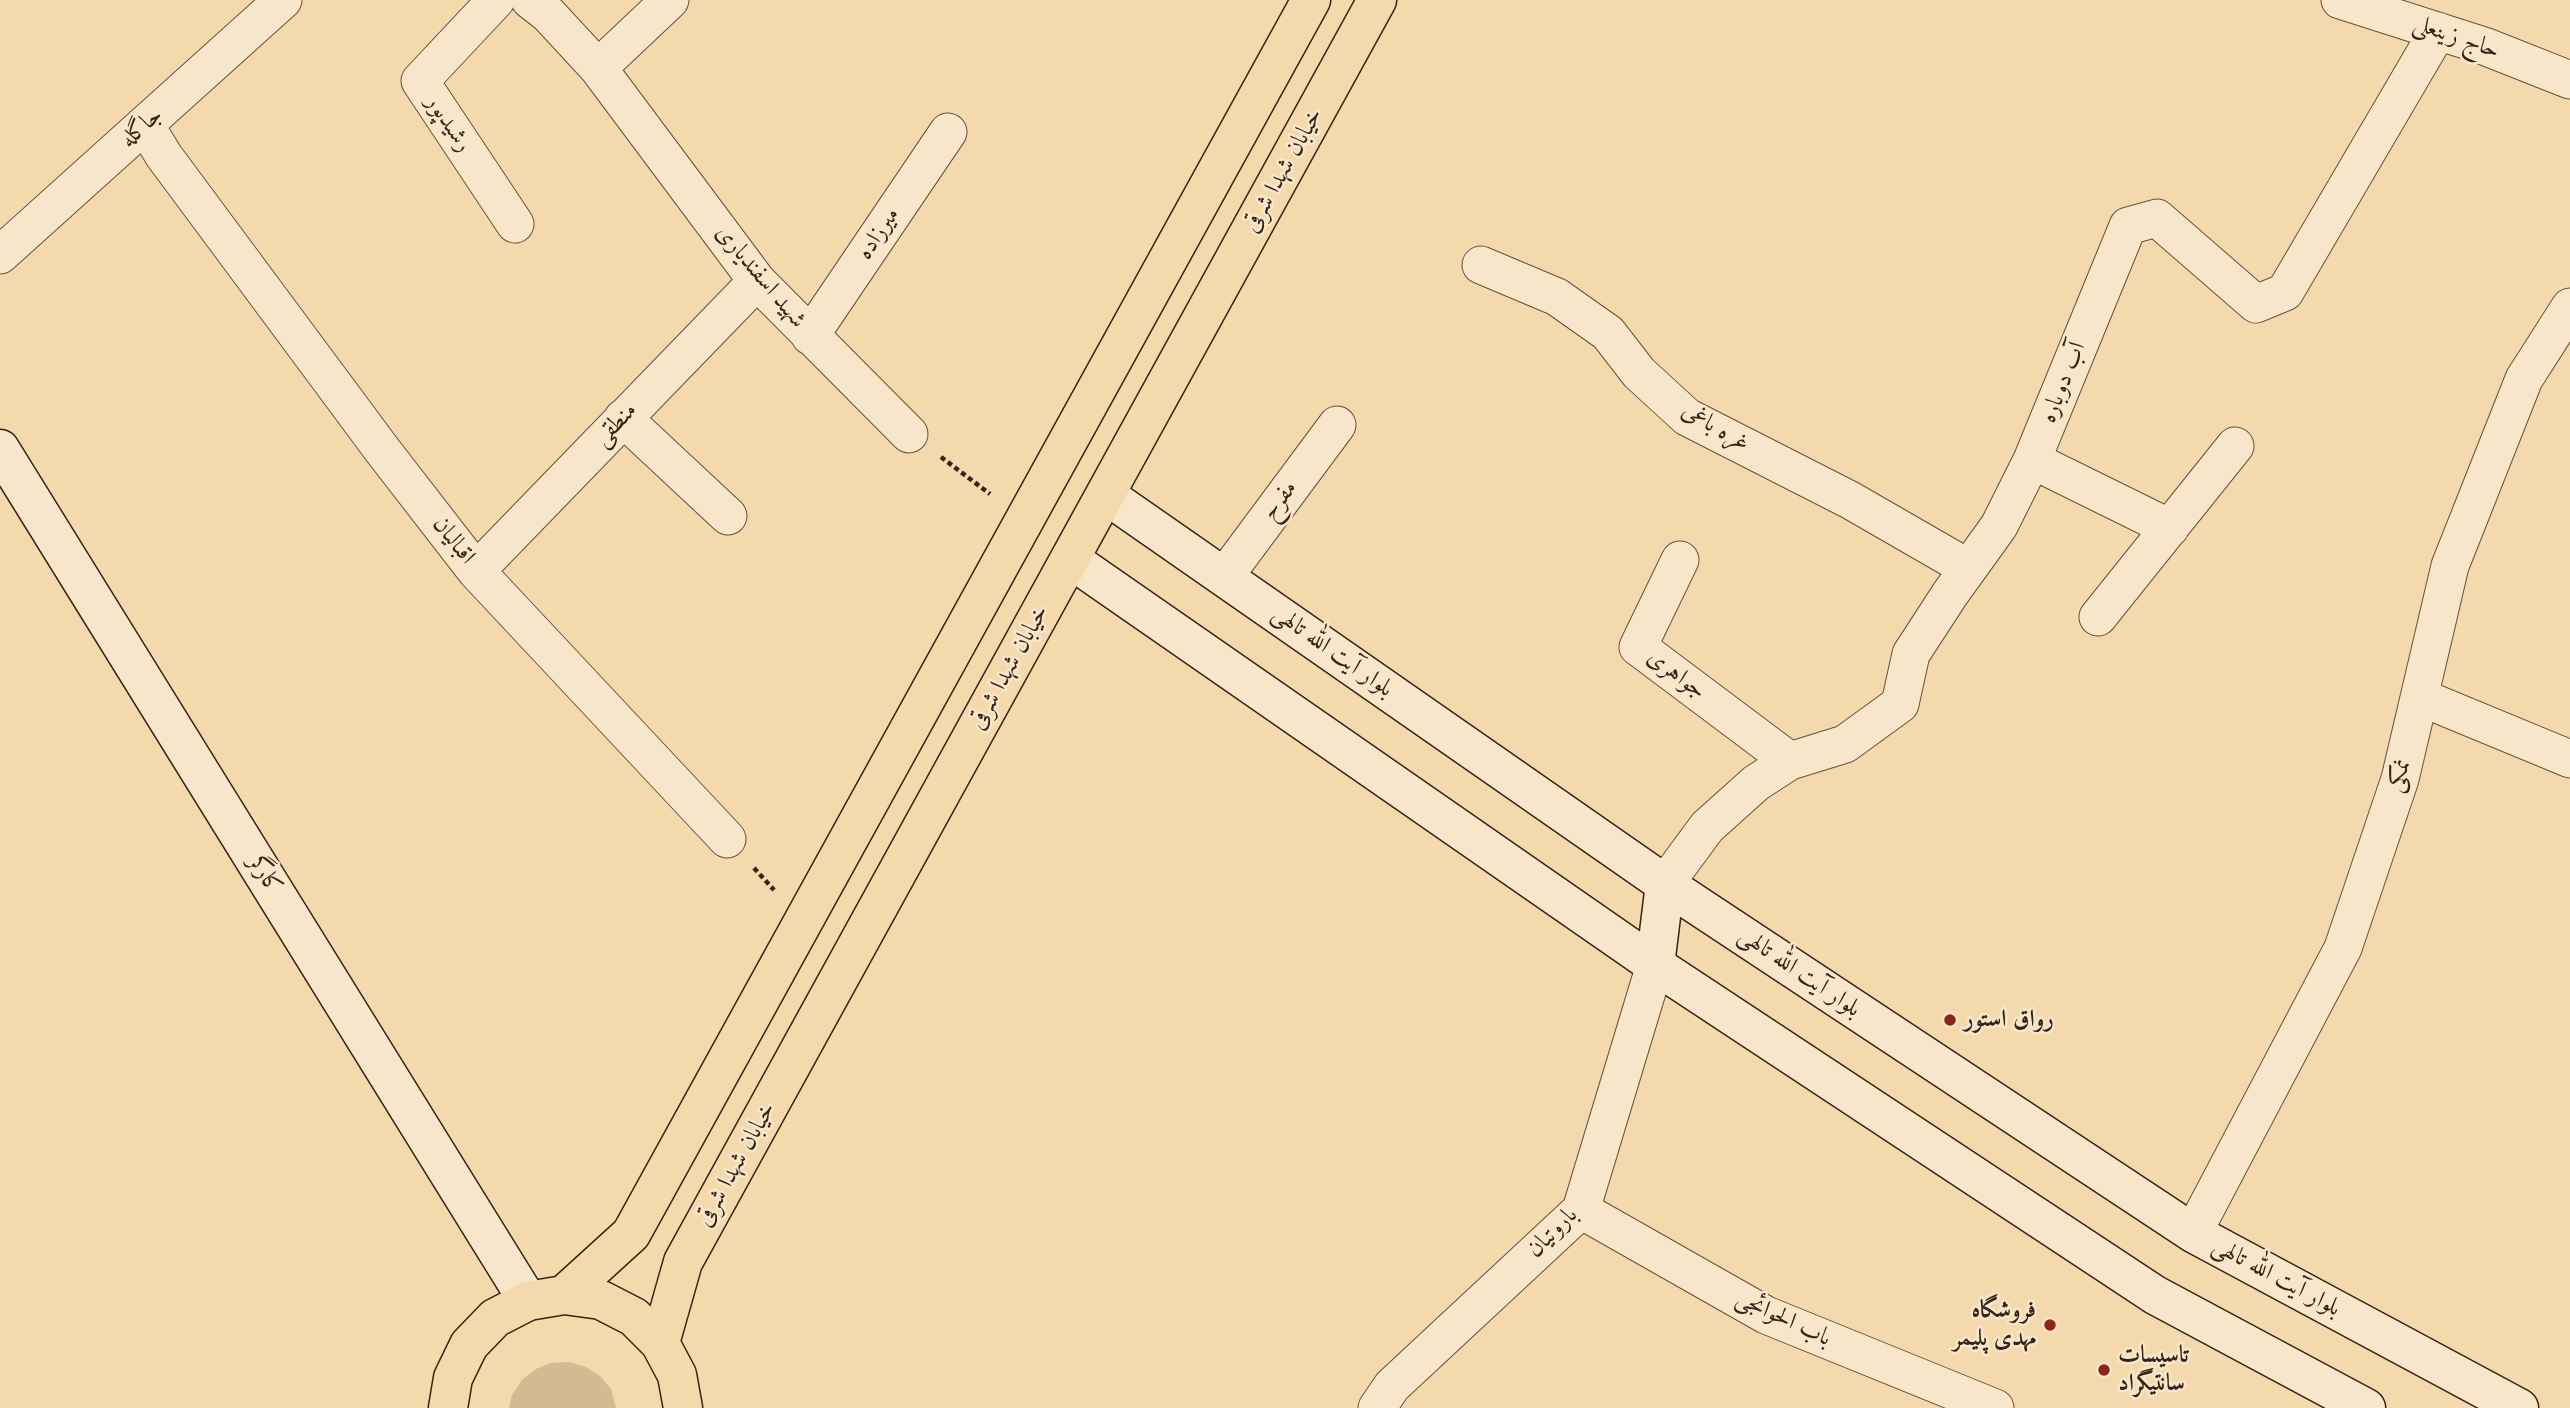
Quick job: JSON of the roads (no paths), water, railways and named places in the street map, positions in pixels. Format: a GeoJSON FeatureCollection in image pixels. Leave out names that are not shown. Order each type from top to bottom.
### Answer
{"type":"FeatureCollection","features":[{"type":"Feature","properties":{"kind":"main road"},"geometry":{"type":"LineString","coordinates":[[448,1408],[453,1378],[469,1345],[495,1318],[546,1298],[631,1234],[1311,0]]}},
{"type":"Feature","properties":{"kind":"main road","name":"خیابان شهدا شرقی"},"geometry":{"type":"LineString","coordinates":[[660,1343],[683,1262],[1377,0]]}},
{"type":"Feature","properties":{"kind":"main road","name":"کارگر"},"geometry":{"type":"LineString","coordinates":[[0,449],[546,1298]]}},
{"type":"Feature","properties":{"kind":"main road","name":"بلوار آیت الله تالهی"},"geometry":{"type":"LineString","coordinates":[[1106,495],[1665,884],[2193,1233],[2519,1408]]}},
{"type":"Feature","properties":{"kind":"main road"},"geometry":{"type":"LineString","coordinates":[[1070,559],[1655,965],[2155,1295],[2366,1408]]}},
{"type":"Feature","properties":{"kind":"main road"},"geometry":{"type":"LineString","coordinates":[[1655,965],[1665,884]]}},
{"type":"Feature","properties":{"kind":"main road"},"geometry":{"type":"LineString","coordinates":[[546,1298],[601,1300],[634,1317],[660,1343],[677,1375],[683,1408]]}},
{"type":"Feature","properties":{"kind":"street","name":"جاگله"},"geometry":{"type":"LineString","coordinates":[[0,255],[283,0]]}},
{"type":"Feature","properties":{"kind":"street","name":"رشیدپور"},"geometry":{"type":"LineString","coordinates":[[496,0],[420,81],[515,224]]}},
{"type":"Feature","properties":{"kind":"street","name":"شهید اسفندیاری"},"geometry":{"type":"LineString","coordinates":[[530,0],[548,14],[598,68],[757,281],[909,434]]}},
{"type":"Feature","properties":{"kind":"street"},"geometry":{"type":"LineString","coordinates":[[598,68],[670,0]]}},
{"type":"Feature","properties":{"kind":"street","name":"حاج زینعلی"},"geometry":{"type":"LineString","coordinates":[[2340,0],[2484,46],[2570,80]]}},
{"type":"Feature","properties":{"kind":"street","name":"آب دوباره"},"geometry":{"type":"LineString","coordinates":[[1665,884],[1707,827],[1756,783],[1790,761],[1845,744],[1900,704],[1911,654],[1999,526],[2032,460],[2128,226],[2157,218],[2256,304],[2285,292],[2438,31]]}},
{"type":"Feature","properties":{"kind":"street","name":"اقبالیان"},"geometry":{"type":"LineString","coordinates":[[145,125],[164,156],[383,451],[477,571],[727,839]]}},
{"type":"Feature","properties":{"kind":"street","name":"میرزاده"},"geometry":{"type":"LineString","coordinates":[[810,336],[948,132]]}},
{"type":"Feature","properties":{"kind":"street","name":"غره باغی"},"geometry":{"type":"LineString","coordinates":[[1481,265],[1557,297],[1608,333],[1639,373],[1687,417],[1850,500],[1968,568]]}},
{"type":"Feature","properties":{"kind":"street","name":"منطقی"},"geometry":{"type":"LineString","coordinates":[[477,571],[757,281]]}},
{"type":"Feature","properties":{"kind":"street","name":"نمکی"},"geometry":{"type":"LineString","coordinates":[[2193,1233],[2343,948],[2400,779],[2450,566],[2524,379],[2570,307]]}},
{"type":"Feature","properties":{"kind":"street"},"geometry":{"type":"LineString","coordinates":[[623,418],[728,516]]}},
{"type":"Feature","properties":{"kind":"street","name":"مفرح"},"geometry":{"type":"LineString","coordinates":[[1224,577],[1337,425]]}},
{"type":"Feature","properties":{"kind":"street"},"geometry":{"type":"LineString","coordinates":[[2098,617],[2235,446]]}},
{"type":"Feature","properties":{"kind":"street"},"geometry":{"type":"LineString","coordinates":[[2032,460],[2170,527]]}},
{"type":"Feature","properties":{"kind":"street","name":"جواهری"},"geometry":{"type":"LineString","coordinates":[[1680,560],[1638,647],[1790,761]]}},
{"type":"Feature","properties":{"kind":"street"},"geometry":{"type":"LineString","coordinates":[[2420,697],[2570,759]]}},
{"type":"Feature","properties":{"kind":"street","name":"باروتیان"},"geometry":{"type":"LineString","coordinates":[[1377,1408],[1392,1386],[1581,1210],[1655,965]]}},
{"type":"Feature","properties":{"kind":"street","name":"باب الحوائجی"},"geometry":{"type":"LineString","coordinates":[[1581,1210],[1766,1315],[1995,1408]]}},
{"type":"Feature","properties":{"kind":"place","name":"رواق استور"},"geometry":{"type":"Point","coordinates":[1950,1020]}},
{"type":"Feature","properties":{"kind":"place","name":"فروشگاه مهدی پلیمر"},"geometry":{"type":"Point","coordinates":[2050,1325]}},
{"type":"Feature","properties":{"kind":"place","name":"تاسیسات سانتیگراد"},"geometry":{"type":"Point","coordinates":[2104,1370]}}]}
